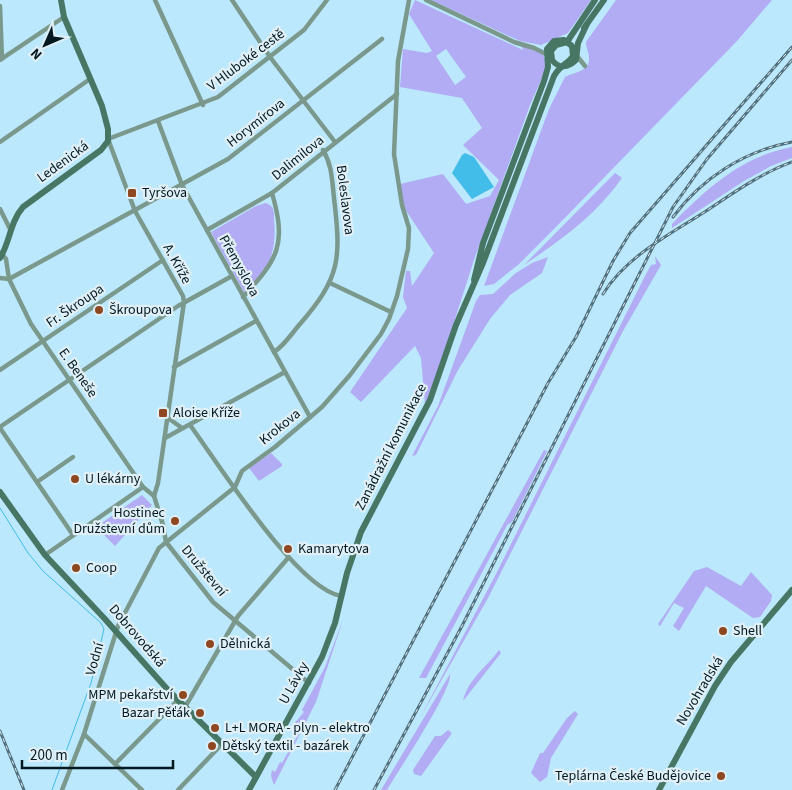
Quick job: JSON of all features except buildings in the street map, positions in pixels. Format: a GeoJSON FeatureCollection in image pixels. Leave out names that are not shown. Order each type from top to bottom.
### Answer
{"type":"FeatureCollection","features":[{"type":"Feature","properties":{"kind":"main road","name":"Ledenická"},"geometry":{"type":"LineString","coordinates":[[1,254],[16,216],[23,207],[101,150],[108,139],[106,119],[64,17],[61,0]]}},
{"type":"Feature","properties":{"kind":"main road"},"geometry":{"type":"LineString","coordinates":[[587,24],[578,43],[581,62],[564,66],[550,57],[554,47],[564,41],[595,0]]}},
{"type":"Feature","properties":{"kind":"main road"},"geometry":{"type":"LineString","coordinates":[[564,66],[570,60],[575,40],[604,0]]}},
{"type":"Feature","properties":{"kind":"main road"},"geometry":{"type":"LineString","coordinates":[[550,45],[564,41]]}},
{"type":"Feature","properties":{"kind":"main road"},"geometry":{"type":"LineString","coordinates":[[564,41],[573,50]]}},
{"type":"Feature","properties":{"kind":"main road","name":"Zanádražní komunikace"},"geometry":{"type":"LineString","coordinates":[[340,596],[356,546],[367,520],[430,400],[474,280],[483,243],[544,81],[552,67],[550,45]]}},
{"type":"Feature","properties":{"kind":"main road","name":"Zanádražní komunikace"},"geometry":{"type":"LineString","coordinates":[[474,280],[483,263],[548,88],[564,66]]}},
{"type":"Feature","properties":{"kind":"main road","name":"Dobrovodská"},"geometry":{"type":"LineString","coordinates":[[0,492],[45,555],[178,700],[256,777]]}},
{"type":"Feature","properties":{"kind":"main road","name":"Novohradská"},"geometry":{"type":"LineString","coordinates":[[659,790],[719,679],[792,590]]}},
{"type":"Feature","properties":{"kind":"main road","name":"U Lávky"},"geometry":{"type":"LineString","coordinates":[[256,777],[309,683],[329,640],[340,596]]}},
{"type":"Feature","properties":{"kind":"main road"},"geometry":{"type":"LineString","coordinates":[[249,790],[256,777]]}},
{"type":"Feature","properties":{"kind":"street"},"geometry":{"type":"LineString","coordinates":[[154,0],[203,105]]}},
{"type":"Feature","properties":{"kind":"street"},"geometry":{"type":"LineString","coordinates":[[232,0],[270,57],[335,142]]}},
{"type":"Feature","properties":{"kind":"street","name":"V Hluboké cestě"},"geometry":{"type":"LineString","coordinates":[[108,139],[203,105],[221,95],[304,30],[327,0]]}},
{"type":"Feature","properties":{"kind":"street"},"geometry":{"type":"LineString","coordinates":[[397,94],[400,46],[410,0]]}},
{"type":"Feature","properties":{"kind":"street"},"geometry":{"type":"LineString","coordinates":[[426,0],[550,57]]}},
{"type":"Feature","properties":{"kind":"street"},"geometry":{"type":"LineString","coordinates":[[0,6],[1,59]]}},
{"type":"Feature","properties":{"kind":"street"},"geometry":{"type":"LineString","coordinates":[[1,59],[64,17]]}},
{"type":"Feature","properties":{"kind":"street","name":"Horymírova"},"geometry":{"type":"LineString","coordinates":[[135,211],[228,159],[382,39]]}},
{"type":"Feature","properties":{"kind":"street"},"geometry":{"type":"LineString","coordinates":[[534,48],[550,45]]}},
{"type":"Feature","properties":{"kind":"street"},"geometry":{"type":"LineString","coordinates":[[573,50],[581,62]]}},
{"type":"Feature","properties":{"kind":"street"},"geometry":{"type":"LineString","coordinates":[[0,142],[90,78]]}},
{"type":"Feature","properties":{"kind":"street","name":"Dalimilova"},"geometry":{"type":"LineString","coordinates":[[207,230],[272,193],[397,94]]}},
{"type":"Feature","properties":{"kind":"street","name":"Krokova"},"geometry":{"type":"LineString","coordinates":[[166,542],[235,487],[242,471],[275,447],[322,407],[381,334],[392,312],[408,249],[409,228],[402,205],[394,154],[397,94]]}},
{"type":"Feature","properties":{"kind":"street","name":"Přemyslova"},"geometry":{"type":"LineString","coordinates":[[158,121],[182,184],[310,417]]}},
{"type":"Feature","properties":{"kind":"street","name":"A. Kříže"},"geometry":{"type":"LineString","coordinates":[[108,139],[135,211],[184,302],[165,438],[158,483],[154,496]]}},
{"type":"Feature","properties":{"kind":"street","name":"Boleslavova"},"geometry":{"type":"LineString","coordinates":[[274,352],[317,305],[330,283],[336,263],[340,240],[330,163],[324,150]]}},
{"type":"Feature","properties":{"kind":"street"},"geometry":{"type":"LineString","coordinates":[[243,296],[270,266],[276,251],[278,223],[272,193]]}},
{"type":"Feature","properties":{"kind":"street"},"geometry":{"type":"LineString","coordinates":[[0,209],[11,231]]}},
{"type":"Feature","properties":{"kind":"street"},"geometry":{"type":"LineString","coordinates":[[0,278],[9,278],[135,211]]}},
{"type":"Feature","properties":{"kind":"street","name":"E. Beneše"},"geometry":{"type":"LineString","coordinates":[[1,254],[9,278],[31,324],[143,487],[154,496]]}},
{"type":"Feature","properties":{"kind":"street","name":"Fr. Škroupa"},"geometry":{"type":"LineString","coordinates":[[0,370],[163,260]]}},
{"type":"Feature","properties":{"kind":"street"},"geometry":{"type":"LineString","coordinates":[[73,535],[0,428],[184,302],[232,276]]}},
{"type":"Feature","properties":{"kind":"street"},"geometry":{"type":"LineString","coordinates":[[330,283],[392,312]]}},
{"type":"Feature","properties":{"kind":"street"},"geometry":{"type":"LineString","coordinates":[[174,367],[256,321]]}},
{"type":"Feature","properties":{"kind":"street"},"geometry":{"type":"LineString","coordinates":[[165,438],[285,372]]}},
{"type":"Feature","properties":{"kind":"street"},"geometry":{"type":"LineString","coordinates":[[168,418],[182,428]]}},
{"type":"Feature","properties":{"kind":"street"},"geometry":{"type":"LineString","coordinates":[[190,425],[288,558],[322,589],[340,596]]}},
{"type":"Feature","properties":{"kind":"street"},"geometry":{"type":"LineString","coordinates":[[37,482],[73,457]]}},
{"type":"Feature","properties":{"kind":"street"},"geometry":{"type":"LineString","coordinates":[[45,555],[143,487]]}},
{"type":"Feature","properties":{"kind":"street","name":"Družstevní"},"geometry":{"type":"LineString","coordinates":[[154,496],[166,542],[213,602],[309,683]]}},
{"type":"Feature","properties":{"kind":"street","name":"Vodní"},"geometry":{"type":"LineString","coordinates":[[62,790],[84,734],[116,631],[157,553],[166,542]]}},
{"type":"Feature","properties":{"kind":"street"},"geometry":{"type":"LineString","coordinates":[[185,707],[235,621],[288,558]]}},
{"type":"Feature","properties":{"kind":"street"},"geometry":{"type":"LineString","coordinates":[[115,764],[178,700]]}},
{"type":"Feature","properties":{"kind":"street"},"geometry":{"type":"LineString","coordinates":[[84,734],[142,790]]}},
{"type":"Feature","properties":{"kind":"street"},"geometry":{"type":"LineString","coordinates":[[178,790],[222,744]]}},
{"type":"Feature","properties":{"kind":"shaded area"},"geometry":{"type":"Polygon","coordinates":[[[415,0],[523,50],[521,45],[543,54],[546,62],[544,73],[530,105],[474,260],[437,375],[425,404],[421,358],[415,346],[361,402],[350,392],[407,308],[403,297],[406,271],[410,271],[412,286],[434,253],[403,206],[400,184],[443,174],[466,204],[490,196],[499,180],[463,145],[482,128],[462,98],[400,87],[403,49],[427,53],[432,51],[409,14],[415,0]],[[446,49],[436,56],[455,85],[466,77],[446,49]]]}},
{"type":"Feature","properties":{"kind":"shaded area"},"geometry":{"type":"Polygon","coordinates":[[[431,0],[591,0],[568,33],[541,45],[520,41],[431,0]]]}},
{"type":"Feature","properties":{"kind":"shaded area"},"geometry":{"type":"Polygon","coordinates":[[[616,0],[772,0],[737,41],[519,264],[494,284],[484,286],[549,109],[565,77],[584,69],[589,63],[586,42],[616,0]]]}},
{"type":"Feature","properties":{"kind":"shaded area"},"geometry":{"type":"Polygon","coordinates":[[[792,147],[792,158],[771,166],[744,181],[672,228],[672,224],[698,198],[726,176],[757,158],[774,151],[792,147]]]}},
{"type":"Feature","properties":{"kind":"shaded area"},"geometry":{"type":"Polygon","coordinates":[[[615,173],[622,178],[601,204],[577,226],[524,265],[615,173]]]}},
{"type":"Feature","properties":{"kind":"shaded area"},"geometry":{"type":"Polygon","coordinates":[[[266,203],[274,211],[273,251],[266,268],[244,292],[211,232],[256,206],[266,203]]]}},
{"type":"Feature","properties":{"kind":"shaded area"},"geometry":{"type":"Polygon","coordinates":[[[655,256],[661,265],[623,331],[488,598],[420,718],[496,574],[646,274],[651,265],[656,264],[655,256]]]}},
{"type":"Feature","properties":{"kind":"shaded area"},"geometry":{"type":"Polygon","coordinates":[[[548,257],[542,273],[510,295],[490,319],[458,370],[416,455],[412,456],[438,406],[476,301],[480,295],[493,294],[516,273],[532,263],[548,257]]]}},
{"type":"Feature","properties":{"kind":"shaded area"},"geometry":{"type":"Polygon","coordinates":[[[544,450],[547,451],[512,522],[507,525],[426,678],[419,678],[544,450]]]}},
{"type":"Feature","properties":{"kind":"shaded area"},"geometry":{"type":"Polygon","coordinates":[[[271,453],[282,466],[259,481],[249,468],[271,453]]]}},
{"type":"Feature","properties":{"kind":"shaded area"},"geometry":{"type":"Polygon","coordinates":[[[142,495],[152,505],[115,546],[96,527],[142,495]]]}},
{"type":"Feature","properties":{"kind":"shaded area"},"geometry":{"type":"Polygon","coordinates":[[[707,567],[741,586],[751,572],[772,595],[771,601],[760,617],[753,618],[706,586],[679,631],[673,626],[684,608],[674,603],[660,626],[658,624],[694,571],[707,567]]]}},
{"type":"Feature","properties":{"kind":"shaded area"},"geometry":{"type":"Polygon","coordinates":[[[343,620],[316,702],[274,785],[271,776],[272,770],[275,772],[280,762],[282,763],[299,733],[293,725],[304,712],[302,710],[325,667],[343,620]]]}},
{"type":"Feature","properties":{"kind":"shaded area"},"geometry":{"type":"Polygon","coordinates":[[[499,650],[501,653],[463,701],[465,693],[473,680],[499,650]]]}},
{"type":"Feature","properties":{"kind":"shaded area"},"geometry":{"type":"Polygon","coordinates":[[[450,674],[443,697],[434,713],[387,790],[381,790],[450,674]]]}},
{"type":"Feature","properties":{"kind":"shaded area"},"geometry":{"type":"Polygon","coordinates":[[[575,711],[578,714],[551,758],[547,777],[540,782],[531,773],[540,753],[543,753],[567,718],[575,711]]]}},
{"type":"Feature","properties":{"kind":"shaded area"},"geometry":{"type":"Polygon","coordinates":[[[448,730],[452,733],[421,776],[414,774],[413,770],[435,736],[441,736],[448,730]]]}},
{"type":"Feature","properties":{"kind":"water"},"geometry":{"type":"Polygon","coordinates":[[[465,153],[474,157],[494,187],[472,199],[452,173],[465,153]]]}},
{"type":"Feature","properties":{"kind":"waterway"},"geometry":{"type":"LineString","coordinates":[[0,508],[28,553],[43,571],[101,623],[104,629],[91,683],[52,790]]}},
{"type":"Feature","properties":{"kind":"railway"},"geometry":{"type":"LineString","coordinates":[[335,790],[548,383],[576,337],[613,261],[630,233],[792,47]]}},
{"type":"Feature","properties":{"kind":"railway"},"geometry":{"type":"LineString","coordinates":[[374,790],[462,626],[673,207],[707,159],[792,60]]}},
{"type":"Feature","properties":{"kind":"railway"},"geometry":{"type":"LineString","coordinates":[[673,217],[697,190],[725,168],[757,152],[792,142]]}},
{"type":"Feature","properties":{"kind":"railway"},"geometry":{"type":"LineString","coordinates":[[603,294],[623,269],[648,248],[746,185],[768,172],[792,162]]}},
{"type":"Feature","properties":{"kind":"railway"},"geometry":{"type":"LineString","coordinates":[[0,731],[24,790]]}},
{"type":"Feature","properties":{"kind":"place","name":"Tyršova"},"geometry":{"type":"Point","coordinates":[132,193]}},
{"type":"Feature","properties":{"kind":"place","name":"Škroupova"},"geometry":{"type":"Point","coordinates":[99,310]}},
{"type":"Feature","properties":{"kind":"place","name":"Aloise Kříže"},"geometry":{"type":"Point","coordinates":[163,413]}},
{"type":"Feature","properties":{"kind":"place","name":"U lékárny"},"geometry":{"type":"Point","coordinates":[75,479]}},
{"type":"Feature","properties":{"kind":"place","name":"Hostinec Družstevní dům"},"geometry":{"type":"Point","coordinates":[175,521]}},
{"type":"Feature","properties":{"kind":"place","name":"Kamarytova"},"geometry":{"type":"Point","coordinates":[288,549]}},
{"type":"Feature","properties":{"kind":"place","name":"Coop"},"geometry":{"type":"Point","coordinates":[76,568]}},
{"type":"Feature","properties":{"kind":"place","name":"Shell"},"geometry":{"type":"Point","coordinates":[723,631]}},
{"type":"Feature","properties":{"kind":"place","name":"Dělnická"},"geometry":{"type":"Point","coordinates":[210,644]}},
{"type":"Feature","properties":{"kind":"place","name":"MPM pekařství"},"geometry":{"type":"Point","coordinates":[183,695]}},
{"type":"Feature","properties":{"kind":"place","name":"Bazar Pěťák"},"geometry":{"type":"Point","coordinates":[200,713]}},
{"type":"Feature","properties":{"kind":"place","name":"L+L MORA - plyn - elektro"},"geometry":{"type":"Point","coordinates":[215,728]}},
{"type":"Feature","properties":{"kind":"place","name":"Dětský textil - bazárek"},"geometry":{"type":"Point","coordinates":[212,746]}},
{"type":"Feature","properties":{"kind":"place","name":"Teplárna České Budějovice"},"geometry":{"type":"Point","coordinates":[721,776]}}]}
